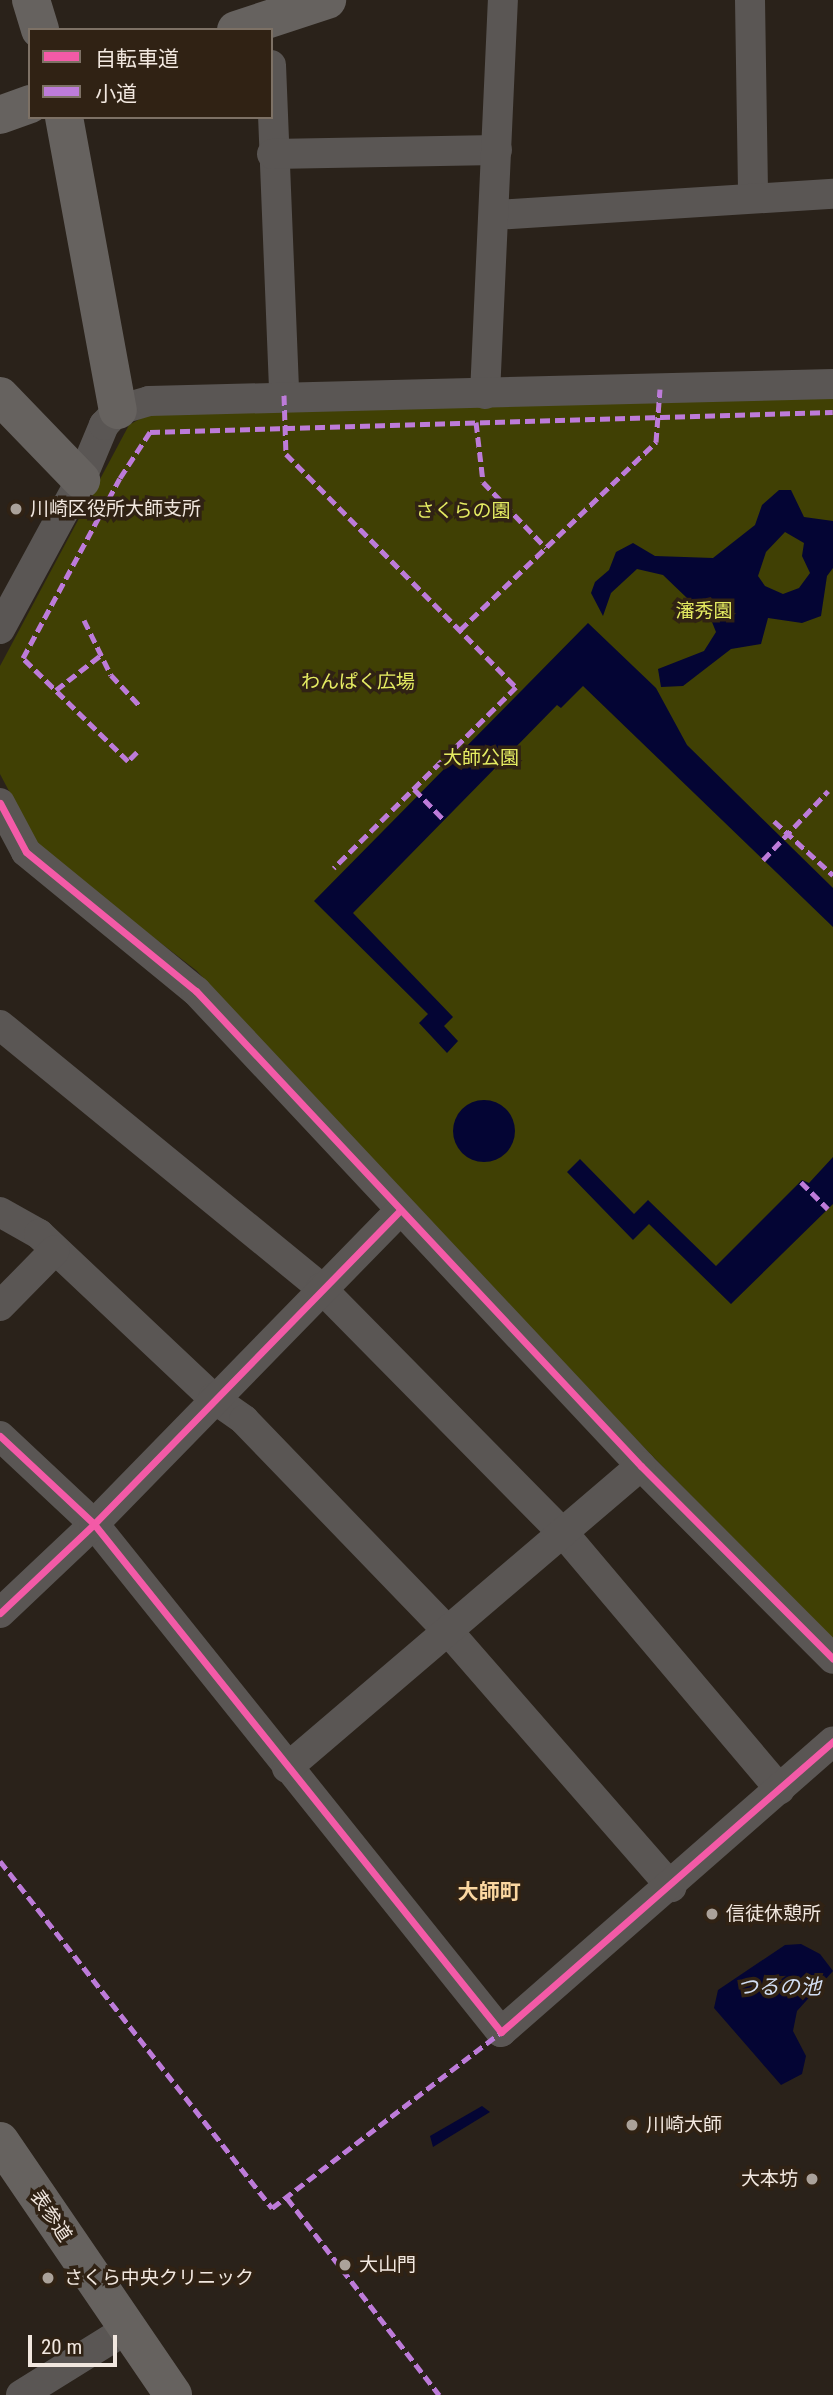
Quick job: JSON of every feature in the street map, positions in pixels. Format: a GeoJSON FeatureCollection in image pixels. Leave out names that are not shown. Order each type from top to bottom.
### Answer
{"type":"FeatureCollection","features":[{"type":"Feature","properties":{"kind":"street"},"geometry":{"type":"LineString","coordinates":[[31,0],[39,28]]}},
{"type":"Feature","properties":{"kind":"street"},"geometry":{"type":"LineString","coordinates":[[260,19],[327,0]]}},
{"type":"Feature","properties":{"kind":"street"},"geometry":{"type":"LineString","coordinates":[[485,394],[503,0]]}},
{"type":"Feature","properties":{"kind":"street"},"geometry":{"type":"LineString","coordinates":[[750,0],[753,197]]}},
{"type":"Feature","properties":{"kind":"street"},"geometry":{"type":"LineString","coordinates":[[0,115],[28,105]]}},
{"type":"Feature","properties":{"kind":"street"},"geometry":{"type":"LineString","coordinates":[[64,119],[118,410]]}},
{"type":"Feature","properties":{"kind":"street"},"geometry":{"type":"LineString","coordinates":[[272,119],[284,395]]}},
{"type":"Feature","properties":{"kind":"street"},"geometry":{"type":"LineString","coordinates":[[272,155],[497,150]]}},
{"type":"Feature","properties":{"kind":"street"},"geometry":{"type":"LineString","coordinates":[[495,215],[833,194]]}},
{"type":"Feature","properties":{"kind":"street"},"geometry":{"type":"LineString","coordinates":[[0,629],[81,480],[104,425],[118,410],[149,401],[284,395],[485,394],[833,384]]}},
{"type":"Feature","properties":{"kind":"street"},"geometry":{"type":"LineString","coordinates":[[0,396],[81,480]]}},
{"type":"Feature","properties":{"kind":"street"},"geometry":{"type":"LineString","coordinates":[[0,803],[26,852],[196,991],[399,1212],[641,1466],[833,1659]]}},
{"type":"Feature","properties":{"kind":"street"},"geometry":{"type":"LineString","coordinates":[[0,1025],[321,1288],[565,1535],[780,1788]]}},
{"type":"Feature","properties":{"kind":"street"},"geometry":{"type":"LineString","coordinates":[[0,1212],[39,1234],[213,1398],[231,1407],[448,1631],[671,1887]]}},
{"type":"Feature","properties":{"kind":"street"},"geometry":{"type":"LineString","coordinates":[[0,1613],[94,1524],[213,1398],[399,1212]]}},
{"type":"Feature","properties":{"kind":"street"},"geometry":{"type":"LineString","coordinates":[[0,1306],[55,1250]]}},
{"type":"Feature","properties":{"kind":"street"},"geometry":{"type":"LineString","coordinates":[[0,1436],[94,1524],[286,1768],[500,2032],[671,1887],[833,1741]]}},
{"type":"Feature","properties":{"kind":"street"},"geometry":{"type":"LineString","coordinates":[[286,1768],[565,1535],[641,1466]]}},
{"type":"Feature","properties":{"kind":"street","name":"表参道"},"geometry":{"type":"LineString","coordinates":[[0,2141],[173,2395]]}},
{"type":"Feature","properties":{"kind":"street"},"geometry":{"type":"LineString","coordinates":[[21,2395],[127,2329]]}},
{"type":"Feature","properties":{"kind":"green space","name":"大師公園"},"geometry":{"type":"Polygon","coordinates":[[[833,397],[833,1641],[422,1220],[197,971],[40,850],[0,774],[0,666],[129,425],[152,412],[833,397]]]}},
{"type":"Feature","properties":{"kind":"water"},"geometry":{"type":"Polygon","coordinates":[[[779,490],[791,490],[804,517],[833,521],[833,568],[827,576],[821,616],[802,623],[768,618],[761,644],[731,649],[683,686],[661,687],[658,669],[704,651],[716,632],[712,622],[663,575],[637,569],[611,593],[603,616],[591,593],[595,582],[609,570],[616,552],[633,543],[655,556],[713,558],[755,525],[762,505],[779,490]],[[785,532],[766,552],[758,576],[765,586],[783,594],[799,588],[810,573],[802,556],[804,543],[785,532]]]}},
{"type":"Feature","properties":{"kind":"water"},"geometry":{"type":"Polygon","coordinates":[[[588,623],[656,688],[687,745],[833,888],[833,927],[583,686],[561,708],[557,705],[353,913],[453,1017],[444,1026],[458,1041],[447,1053],[419,1023],[428,1014],[314,901],[588,623]]]}},
{"type":"Feature","properties":{"kind":"water"},"geometry":{"type":"Polygon","coordinates":[[[478,1100],[490,1100],[506,1109],[513,1119],[513,1143],[506,1153],[490,1162],[478,1162],[467,1157],[458,1148],[453,1137],[453,1125],[458,1114],[467,1105],[478,1100]]]}},
{"type":"Feature","properties":{"kind":"water"},"geometry":{"type":"Polygon","coordinates":[[[833,1157],[833,1204],[731,1304],[649,1224],[633,1240],[567,1172],[580,1159],[634,1214],[648,1200],[716,1266],[802,1180],[809,1183],[833,1157]]]}},
{"type":"Feature","properties":{"kind":"water","name":"つるの池"},"geometry":{"type":"Polygon","coordinates":[[[801,1944],[820,1954],[833,1971],[797,2011],[793,2031],[806,2056],[802,2074],[781,2085],[714,2008],[718,1990],[785,1945],[801,1944]]]}},
{"type":"Feature","properties":{"kind":"water"},"geometry":{"type":"Polygon","coordinates":[[[482,2106],[490,2112],[433,2147],[430,2136],[482,2106]]]}},
{"type":"Feature","properties":{"kind":"marked path"},"geometry":{"type":"LineString","coordinates":[[460,630],[656,442],[660,389]]}},
{"type":"Feature","properties":{"kind":"marked path"},"geometry":{"type":"LineString","coordinates":[[284,395],[286,454],[516,687],[334,868]]}},
{"type":"Feature","properties":{"kind":"marked path"},"geometry":{"type":"LineString","coordinates":[[137,752],[128,761],[23,658],[120,478],[150,432],[833,412]]}},
{"type":"Feature","properties":{"kind":"marked path"},"geometry":{"type":"LineString","coordinates":[[476,422],[483,482],[546,548]]}},
{"type":"Feature","properties":{"kind":"marked path"},"geometry":{"type":"LineString","coordinates":[[84,620],[111,675],[139,705]]}},
{"type":"Feature","properties":{"kind":"marked path"},"geometry":{"type":"LineString","coordinates":[[56,690],[101,655]]}},
{"type":"Feature","properties":{"kind":"marked path"},"geometry":{"type":"LineString","coordinates":[[414,789],[444,820]]}},
{"type":"Feature","properties":{"kind":"marked path"},"geometry":{"type":"LineString","coordinates":[[763,860],[828,791]]}},
{"type":"Feature","properties":{"kind":"marked path"},"geometry":{"type":"LineString","coordinates":[[774,821],[833,875]]}},
{"type":"Feature","properties":{"kind":"marked path"},"geometry":{"type":"LineString","coordinates":[[801,1182],[828,1209]]}},
{"type":"Feature","properties":{"kind":"marked path"},"geometry":{"type":"LineString","coordinates":[[0,1861],[272,2208],[501,2032]]}},
{"type":"Feature","properties":{"kind":"marked path"},"geometry":{"type":"LineString","coordinates":[[287,2198],[439,2395]]}},
{"type":"Feature","properties":{"kind":"cycle path"},"geometry":{"type":"LineString","coordinates":[[0,803],[26,852],[196,991],[641,1466],[833,1659]]}},
{"type":"Feature","properties":{"kind":"cycle path"},"geometry":{"type":"LineString","coordinates":[[0,1613],[94,1524],[399,1212]]}},
{"type":"Feature","properties":{"kind":"cycle path"},"geometry":{"type":"LineString","coordinates":[[0,1436],[94,1524],[501,2032],[833,1741]]}},
{"type":"Feature","properties":{"kind":"place","name":"川崎区役所大師支所"},"geometry":{"type":"Point","coordinates":[16,509]}},
{"type":"Feature","properties":{"kind":"place","name":"信徒休憩所"},"geometry":{"type":"Point","coordinates":[712,1914]}},
{"type":"Feature","properties":{"kind":"place","name":"川崎大師"},"geometry":{"type":"Point","coordinates":[632,2125]}},
{"type":"Feature","properties":{"kind":"place","name":"大本坊"},"geometry":{"type":"Point","coordinates":[812,2179]}},
{"type":"Feature","properties":{"kind":"place","name":"大山門"},"geometry":{"type":"Point","coordinates":[345,2265]}},
{"type":"Feature","properties":{"kind":"place","name":"さくら中央クリニック"},"geometry":{"type":"Point","coordinates":[48,2278]}},
{"type":"Feature","properties":{"kind":"district","name":"大師町"},"geometry":{"type":"Point","coordinates":[489,1892]}},
{"type":"Feature","properties":{"kind":"park label","name":"さくらの園"},"geometry":{"type":"Point","coordinates":[463,511]}},
{"type":"Feature","properties":{"kind":"park label","name":"瀋秀園"},"geometry":{"type":"Point","coordinates":[704,611]}},
{"type":"Feature","properties":{"kind":"park label","name":"わんぱく広場"},"geometry":{"type":"Point","coordinates":[358,682]}}]}
